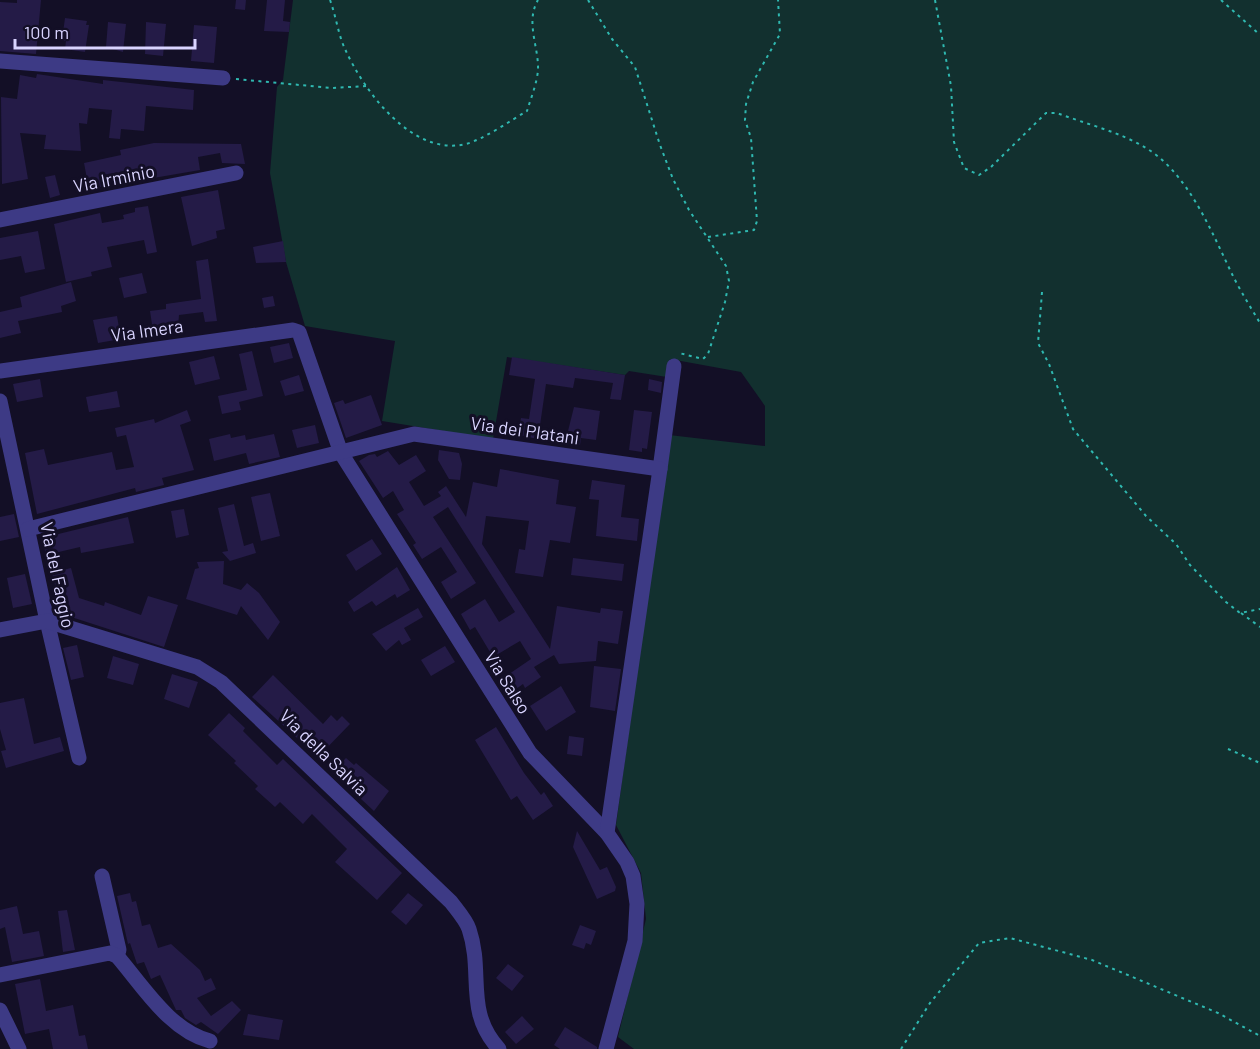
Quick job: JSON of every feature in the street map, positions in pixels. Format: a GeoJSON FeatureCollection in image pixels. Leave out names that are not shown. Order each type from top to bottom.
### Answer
{"type":"FeatureCollection","features":[{"type":"Feature","properties":{"kind":"street"},"geometry":{"type":"LineString","coordinates":[[0,61],[223,78]]}},
{"type":"Feature","properties":{"kind":"street","name":"Via Irminio"},"geometry":{"type":"LineString","coordinates":[[0,220],[236,173]]}},
{"type":"Feature","properties":{"kind":"street","name":"Via Imera"},"geometry":{"type":"LineString","coordinates":[[0,371],[293,330],[299,332]]}},
{"type":"Feature","properties":{"kind":"street","name":"Via Salso"},"geometry":{"type":"LineString","coordinates":[[299,332],[341,453],[530,753],[619,847],[633,876],[637,925],[635,941],[606,1049]]}},
{"type":"Feature","properties":{"kind":"street"},"geometry":{"type":"LineString","coordinates":[[607,833],[674,366]]}},
{"type":"Feature","properties":{"kind":"street","name":"Via del Faggio"},"geometry":{"type":"LineString","coordinates":[[0,401],[46,621],[79,758]]}},
{"type":"Feature","properties":{"kind":"street","name":"Via dei Platani"},"geometry":{"type":"LineString","coordinates":[[28,529],[394,438],[427,435],[660,469]]}},
{"type":"Feature","properties":{"kind":"street","name":"Via della Salvia"},"geometry":{"type":"LineString","coordinates":[[0,630],[46,621],[197,667],[221,682],[249,706],[451,902],[469,928],[474,950],[477,1010],[481,1025],[499,1049]]}},
{"type":"Feature","properties":{"kind":"street"},"geometry":{"type":"LineString","coordinates":[[102,876],[119,950],[117,956]]}},
{"type":"Feature","properties":{"kind":"street"},"geometry":{"type":"LineString","coordinates":[[0,975],[110,952],[117,956],[176,1023],[190,1033],[210,1041]]}},
{"type":"Feature","properties":{"kind":"street"},"geometry":{"type":"LineString","coordinates":[[0,1010],[19,1049]]}},
{"type":"Feature","properties":{"kind":"path"},"geometry":{"type":"LineString","coordinates":[[330,0],[344,48],[368,86],[398,122],[413,136],[429,143],[466,144],[527,111],[538,70],[533,37],[533,8],[538,0]]}},
{"type":"Feature","properties":{"kind":"path"},"geometry":{"type":"LineString","coordinates":[[588,0],[612,39],[635,67],[673,179],[688,210],[726,266],[729,281],[725,302],[708,354],[703,359],[676,352],[674,366]]}},
{"type":"Feature","properties":{"kind":"path"},"geometry":{"type":"LineString","coordinates":[[708,237],[754,230],[757,221],[751,138],[745,120],[746,104],[761,65],[780,34],[778,0]]}},
{"type":"Feature","properties":{"kind":"path"},"geometry":{"type":"LineString","coordinates":[[935,0],[951,87],[954,142],[964,168],[979,175],[991,167],[1046,113],[1057,113],[1146,148],[1162,160],[1209,224],[1234,277],[1260,323]]}},
{"type":"Feature","properties":{"kind":"path"},"geometry":{"type":"LineString","coordinates":[[1221,0],[1260,35]]}},
{"type":"Feature","properties":{"kind":"path"},"geometry":{"type":"LineString","coordinates":[[223,78],[292,86],[368,86]]}},
{"type":"Feature","properties":{"kind":"path"},"geometry":{"type":"LineString","coordinates":[[1042,292],[1038,343],[1049,364],[1073,429],[1146,516],[1176,544],[1190,565],[1226,602],[1260,627]]}},
{"type":"Feature","properties":{"kind":"path"},"geometry":{"type":"LineString","coordinates":[[1240,613],[1260,609]]}},
{"type":"Feature","properties":{"kind":"path"},"geometry":{"type":"LineString","coordinates":[[1228,749],[1260,763]]}},
{"type":"Feature","properties":{"kind":"path"},"geometry":{"type":"LineString","coordinates":[[902,1049],[930,1003],[979,943],[1011,938],[1092,960],[1218,1013],[1260,1036]]}},
{"type":"Feature","properties":{"kind":"green space"},"geometry":{"type":"Polygon","coordinates":[[[293,0],[1260,0],[1260,1049],[634,1049],[618,1037],[646,919],[641,873],[616,825],[669,435],[765,446],[765,406],[741,372],[670,359],[667,377],[629,371],[625,375],[507,357],[493,439],[382,421],[395,341],[305,326],[286,262],[270,173],[277,87],[283,80],[293,0]]]}},
{"type":"Feature","properties":{"kind":"building"},"geometry":{"type":"Polygon","coordinates":[[[17,0],[41,0],[36,54],[0,51],[0,2],[17,3],[17,0]]]}},
{"type":"Feature","properties":{"kind":"building"},"geometry":{"type":"Polygon","coordinates":[[[236,0],[246,0],[245,10],[235,9],[236,0]]]}},
{"type":"Feature","properties":{"kind":"building"},"geometry":{"type":"Polygon","coordinates":[[[267,0],[285,0],[283,21],[290,22],[289,32],[264,31],[267,0]]]}},
{"type":"Feature","properties":{"kind":"building"},"geometry":{"type":"Polygon","coordinates":[[[65,18],[87,21],[86,25],[89,25],[85,52],[65,49],[66,41],[62,40],[65,18]]]}},
{"type":"Feature","properties":{"kind":"building"},"geometry":{"type":"Polygon","coordinates":[[[108,22],[126,24],[123,52],[106,47],[108,22]]]}},
{"type":"Feature","properties":{"kind":"building"},"geometry":{"type":"Polygon","coordinates":[[[146,22],[166,24],[163,56],[145,54],[146,22]]]}},
{"type":"Feature","properties":{"kind":"building"},"geometry":{"type":"Polygon","coordinates":[[[194,25],[217,27],[214,63],[191,61],[194,25]]]}},
{"type":"Feature","properties":{"kind":"building"},"geometry":{"type":"Polygon","coordinates":[[[37,74],[103,84],[103,80],[194,90],[193,110],[146,106],[144,131],[121,129],[120,139],[109,138],[112,110],[89,108],[87,124],[79,123],[81,151],[44,149],[46,135],[20,133],[28,179],[2,184],[1,97],[17,99],[20,75],[36,78],[37,74]]]}},
{"type":"Feature","properties":{"kind":"building"},"geometry":{"type":"Polygon","coordinates":[[[154,143],[241,144],[245,164],[222,163],[220,153],[198,157],[200,170],[89,189],[84,163],[121,155],[120,150],[154,143]]]}},
{"type":"Feature","properties":{"kind":"building"},"geometry":{"type":"Polygon","coordinates":[[[55,175],[60,195],[50,198],[45,177],[55,175]]]}},
{"type":"Feature","properties":{"kind":"building"},"geometry":{"type":"Polygon","coordinates":[[[218,190],[225,229],[216,231],[217,238],[192,246],[181,197],[218,190]]]}},
{"type":"Feature","properties":{"kind":"building"},"geometry":{"type":"Polygon","coordinates":[[[148,206],[157,252],[147,254],[144,240],[107,247],[112,267],[91,272],[92,276],[66,282],[54,224],[100,213],[102,223],[124,219],[123,215],[135,212],[135,208],[148,206]]]}},
{"type":"Feature","properties":{"kind":"building"},"geometry":{"type":"Polygon","coordinates":[[[38,231],[45,269],[25,273],[21,256],[0,260],[0,238],[38,231]]]}},
{"type":"Feature","properties":{"kind":"building"},"geometry":{"type":"Polygon","coordinates":[[[283,241],[286,262],[256,263],[253,247],[283,241]]]}},
{"type":"Feature","properties":{"kind":"building"},"geometry":{"type":"Polygon","coordinates":[[[208,259],[217,321],[205,322],[203,312],[179,315],[178,327],[153,331],[150,311],[166,309],[166,304],[201,299],[196,261],[208,259]]]}},
{"type":"Feature","properties":{"kind":"building"},"geometry":{"type":"Polygon","coordinates":[[[142,273],[147,293],[124,298],[119,278],[142,273]]]}},
{"type":"Feature","properties":{"kind":"building"},"geometry":{"type":"Polygon","coordinates":[[[71,282],[76,301],[61,306],[62,312],[18,321],[21,333],[0,338],[0,312],[22,307],[20,297],[71,282]]]}},
{"type":"Feature","properties":{"kind":"building"},"geometry":{"type":"Polygon","coordinates":[[[273,296],[275,306],[264,308],[262,298],[273,296]]]}},
{"type":"Feature","properties":{"kind":"building"},"geometry":{"type":"Polygon","coordinates":[[[117,316],[121,339],[98,343],[93,320],[117,316]]]}},
{"type":"Feature","properties":{"kind":"building"},"geometry":{"type":"Polygon","coordinates":[[[289,343],[293,358],[274,363],[270,347],[289,343]]]}},
{"type":"Feature","properties":{"kind":"building"},"geometry":{"type":"Polygon","coordinates":[[[252,351],[263,396],[239,402],[241,410],[222,414],[218,396],[247,390],[239,354],[252,351]]]}},
{"type":"Feature","properties":{"kind":"building"},"geometry":{"type":"Polygon","coordinates":[[[214,356],[220,379],[195,385],[189,362],[214,356]]]}},
{"type":"Feature","properties":{"kind":"building"},"geometry":{"type":"Polygon","coordinates":[[[512,357],[625,375],[621,400],[610,399],[613,383],[575,378],[573,388],[546,384],[538,439],[518,435],[521,418],[529,419],[535,379],[509,375],[512,357]]]}},
{"type":"Feature","properties":{"kind":"building"},"geometry":{"type":"Polygon","coordinates":[[[299,375],[304,391],[285,396],[280,381],[299,375]]]}},
{"type":"Feature","properties":{"kind":"building"},"geometry":{"type":"Polygon","coordinates":[[[40,379],[43,397],[17,402],[13,384],[40,379]]]}},
{"type":"Feature","properties":{"kind":"building"},"geometry":{"type":"Polygon","coordinates":[[[649,379],[662,382],[661,393],[648,390],[649,379]]]}},
{"type":"Feature","properties":{"kind":"building"},"geometry":{"type":"Polygon","coordinates":[[[117,391],[120,407],[89,412],[86,397],[117,391]]]}},
{"type":"Feature","properties":{"kind":"building"},"geometry":{"type":"Polygon","coordinates":[[[371,395],[382,425],[346,438],[334,403],[343,400],[345,404],[371,395]]]}},
{"type":"Feature","properties":{"kind":"building"},"geometry":{"type":"Polygon","coordinates":[[[574,407],[600,411],[596,440],[581,438],[580,445],[565,443],[574,407]]]}},
{"type":"Feature","properties":{"kind":"building"},"geometry":{"type":"Polygon","coordinates":[[[187,410],[191,421],[180,425],[194,470],[162,478],[164,485],[136,492],[135,488],[37,514],[25,453],[44,449],[48,465],[112,452],[116,470],[134,467],[126,435],[117,437],[115,428],[154,419],[155,423],[187,410]]]}},
{"type":"Feature","properties":{"kind":"building"},"geometry":{"type":"Polygon","coordinates":[[[634,410],[652,412],[647,449],[642,448],[642,452],[629,450],[634,410]]]}},
{"type":"Feature","properties":{"kind":"building"},"geometry":{"type":"Polygon","coordinates":[[[315,425],[319,443],[297,448],[292,430],[315,425]]]}},
{"type":"Feature","properties":{"kind":"building"},"geometry":{"type":"Polygon","coordinates":[[[230,434],[231,438],[245,435],[246,440],[274,434],[280,457],[249,464],[246,453],[214,461],[209,439],[230,434]]]}},
{"type":"Feature","properties":{"kind":"building"},"geometry":{"type":"Polygon","coordinates":[[[439,450],[459,453],[462,464],[460,480],[449,479],[438,460],[439,450]]]}},
{"type":"Feature","properties":{"kind":"building"},"geometry":{"type":"Polygon","coordinates":[[[388,451],[399,465],[416,455],[426,471],[409,482],[424,506],[441,496],[438,492],[446,486],[466,517],[473,482],[497,487],[500,469],[559,480],[556,504],[576,507],[570,543],[550,540],[543,577],[515,573],[519,549],[525,550],[529,521],[486,516],[482,544],[550,649],[557,606],[600,613],[601,608],[623,611],[618,644],[598,641],[596,661],[559,664],[554,655],[534,667],[541,677],[525,688],[523,684],[516,689],[506,676],[531,659],[520,641],[493,657],[475,627],[470,630],[461,614],[485,599],[499,622],[515,612],[448,507],[433,517],[476,583],[451,599],[441,582],[457,572],[441,547],[422,559],[413,545],[416,543],[397,514],[404,510],[393,491],[383,498],[359,461],[369,455],[375,454],[377,457],[388,451]]]}},
{"type":"Feature","properties":{"kind":"building"},"geometry":{"type":"Polygon","coordinates":[[[592,480],[625,485],[621,517],[639,519],[637,541],[596,536],[599,500],[589,499],[592,480]]]}},
{"type":"Feature","properties":{"kind":"building"},"geometry":{"type":"Polygon","coordinates":[[[270,493],[280,536],[261,541],[251,497],[270,493]]]}},
{"type":"Feature","properties":{"kind":"building"},"geometry":{"type":"Polygon","coordinates":[[[234,504],[244,546],[253,543],[256,553],[230,561],[222,552],[228,551],[218,508],[234,504]]]}},
{"type":"Feature","properties":{"kind":"building"},"geometry":{"type":"Polygon","coordinates":[[[184,509],[189,535],[176,538],[171,511],[184,509]]]}},
{"type":"Feature","properties":{"kind":"building"},"geometry":{"type":"Polygon","coordinates":[[[14,514],[19,537],[0,541],[0,517],[14,514]]]}},
{"type":"Feature","properties":{"kind":"building"},"geometry":{"type":"Polygon","coordinates":[[[128,517],[134,543],[81,553],[80,547],[46,555],[42,538],[128,517]]]}},
{"type":"Feature","properties":{"kind":"building"},"geometry":{"type":"Polygon","coordinates":[[[372,539],[382,554],[356,571],[346,555],[372,539]]]}},
{"type":"Feature","properties":{"kind":"building"},"geometry":{"type":"Polygon","coordinates":[[[573,558],[624,564],[622,581],[571,575],[573,558]]]}},
{"type":"Feature","properties":{"kind":"building"},"geometry":{"type":"Polygon","coordinates":[[[224,561],[223,584],[241,590],[247,583],[259,593],[280,622],[268,640],[241,606],[237,615],[186,599],[195,569],[199,568],[197,562],[224,561]]]}},
{"type":"Feature","properties":{"kind":"building"},"geometry":{"type":"Polygon","coordinates":[[[397,567],[410,590],[397,598],[395,594],[376,606],[372,601],[354,612],[348,602],[397,567]]]}},
{"type":"Feature","properties":{"kind":"building"},"geometry":{"type":"Polygon","coordinates":[[[71,568],[79,598],[104,606],[105,602],[141,615],[148,596],[178,605],[164,647],[62,614],[58,610],[59,601],[52,573],[71,568]]]}},
{"type":"Feature","properties":{"kind":"building"},"geometry":{"type":"Polygon","coordinates":[[[25,574],[32,604],[13,608],[7,578],[25,574]]]}},
{"type":"Feature","properties":{"kind":"building"},"geometry":{"type":"Polygon","coordinates":[[[418,608],[423,617],[404,628],[411,640],[402,645],[399,640],[386,651],[372,634],[418,608]]]}},
{"type":"Feature","properties":{"kind":"building"},"geometry":{"type":"Polygon","coordinates":[[[77,645],[84,677],[71,680],[63,648],[77,645]]]}},
{"type":"Feature","properties":{"kind":"building"},"geometry":{"type":"Polygon","coordinates":[[[445,646],[455,662],[431,676],[421,660],[445,646]]]}},
{"type":"Feature","properties":{"kind":"building"},"geometry":{"type":"Polygon","coordinates":[[[113,656],[139,664],[133,685],[107,678],[113,656]]]}},
{"type":"Feature","properties":{"kind":"building"},"geometry":{"type":"Polygon","coordinates":[[[594,666],[621,669],[615,711],[590,707],[594,666]]]}},
{"type":"Feature","properties":{"kind":"building"},"geometry":{"type":"Polygon","coordinates":[[[172,674],[198,682],[189,708],[164,699],[172,674]]]}},
{"type":"Feature","properties":{"kind":"building"},"geometry":{"type":"Polygon","coordinates":[[[273,675],[323,724],[331,715],[337,721],[342,716],[350,724],[318,757],[252,697],[273,675]]]}},
{"type":"Feature","properties":{"kind":"building"},"geometry":{"type":"Polygon","coordinates":[[[561,686],[576,712],[546,731],[530,706],[561,686]]]}},
{"type":"Feature","properties":{"kind":"building"},"geometry":{"type":"Polygon","coordinates":[[[24,698],[34,744],[60,737],[64,751],[6,768],[1,751],[6,750],[0,729],[0,703],[24,698]]]}},
{"type":"Feature","properties":{"kind":"building"},"geometry":{"type":"Polygon","coordinates":[[[229,713],[245,728],[243,731],[277,765],[283,759],[402,873],[377,900],[335,862],[347,849],[312,814],[303,824],[280,802],[275,807],[255,789],[258,786],[234,763],[236,761],[208,735],[229,713]]]}},
{"type":"Feature","properties":{"kind":"building"},"geometry":{"type":"Polygon","coordinates":[[[496,727],[524,773],[541,795],[544,792],[553,806],[533,820],[517,796],[511,800],[475,740],[496,727]]]}},
{"type":"Feature","properties":{"kind":"building"},"geometry":{"type":"Polygon","coordinates":[[[569,736],[584,738],[582,756],[567,754],[569,736]]]}},
{"type":"Feature","properties":{"kind":"building"},"geometry":{"type":"Polygon","coordinates":[[[346,758],[354,765],[356,763],[389,791],[374,811],[332,772],[346,758]]]}},
{"type":"Feature","properties":{"kind":"building"},"geometry":{"type":"Polygon","coordinates":[[[577,831],[600,870],[607,867],[616,887],[615,891],[597,899],[573,847],[577,831]]]}},
{"type":"Feature","properties":{"kind":"building"},"geometry":{"type":"Polygon","coordinates":[[[130,893],[132,902],[136,901],[142,926],[150,924],[158,948],[171,944],[200,970],[205,981],[211,978],[216,989],[197,998],[211,1016],[232,1001],[241,1010],[218,1034],[201,1022],[196,1025],[185,1018],[181,1010],[176,1010],[160,975],[151,979],[144,962],[137,964],[130,943],[128,944],[117,896],[130,893]]]}},
{"type":"Feature","properties":{"kind":"building"},"geometry":{"type":"Polygon","coordinates":[[[408,893],[423,905],[406,925],[391,912],[408,893]]]}},
{"type":"Feature","properties":{"kind":"building"},"geometry":{"type":"Polygon","coordinates":[[[17,906],[23,934],[39,931],[44,956],[12,962],[5,927],[0,929],[0,910],[17,906]]]}},
{"type":"Feature","properties":{"kind":"building"},"geometry":{"type":"Polygon","coordinates":[[[67,910],[75,950],[63,952],[58,911],[67,910]]]}},
{"type":"Feature","properties":{"kind":"building"},"geometry":{"type":"Polygon","coordinates":[[[580,925],[596,931],[591,945],[586,943],[584,949],[572,945],[580,925]]]}},
{"type":"Feature","properties":{"kind":"building"},"geometry":{"type":"Polygon","coordinates":[[[508,964],[524,976],[512,991],[496,978],[508,964]]]}},
{"type":"Feature","properties":{"kind":"building"},"geometry":{"type":"Polygon","coordinates":[[[40,979],[46,1011],[73,1005],[79,1036],[85,1035],[88,1049],[53,1049],[49,1029],[25,1034],[15,984],[40,979]]]}},
{"type":"Feature","properties":{"kind":"building"},"geometry":{"type":"Polygon","coordinates":[[[248,1014],[283,1020],[279,1040],[243,1035],[248,1014]]]}},
{"type":"Feature","properties":{"kind":"building"},"geometry":{"type":"Polygon","coordinates":[[[522,1016],[534,1029],[516,1044],[505,1032],[522,1016]]]}},
{"type":"Feature","properties":{"kind":"building"},"geometry":{"type":"Polygon","coordinates":[[[565,1027],[597,1049],[560,1049],[554,1045],[565,1027]]]}}]}
